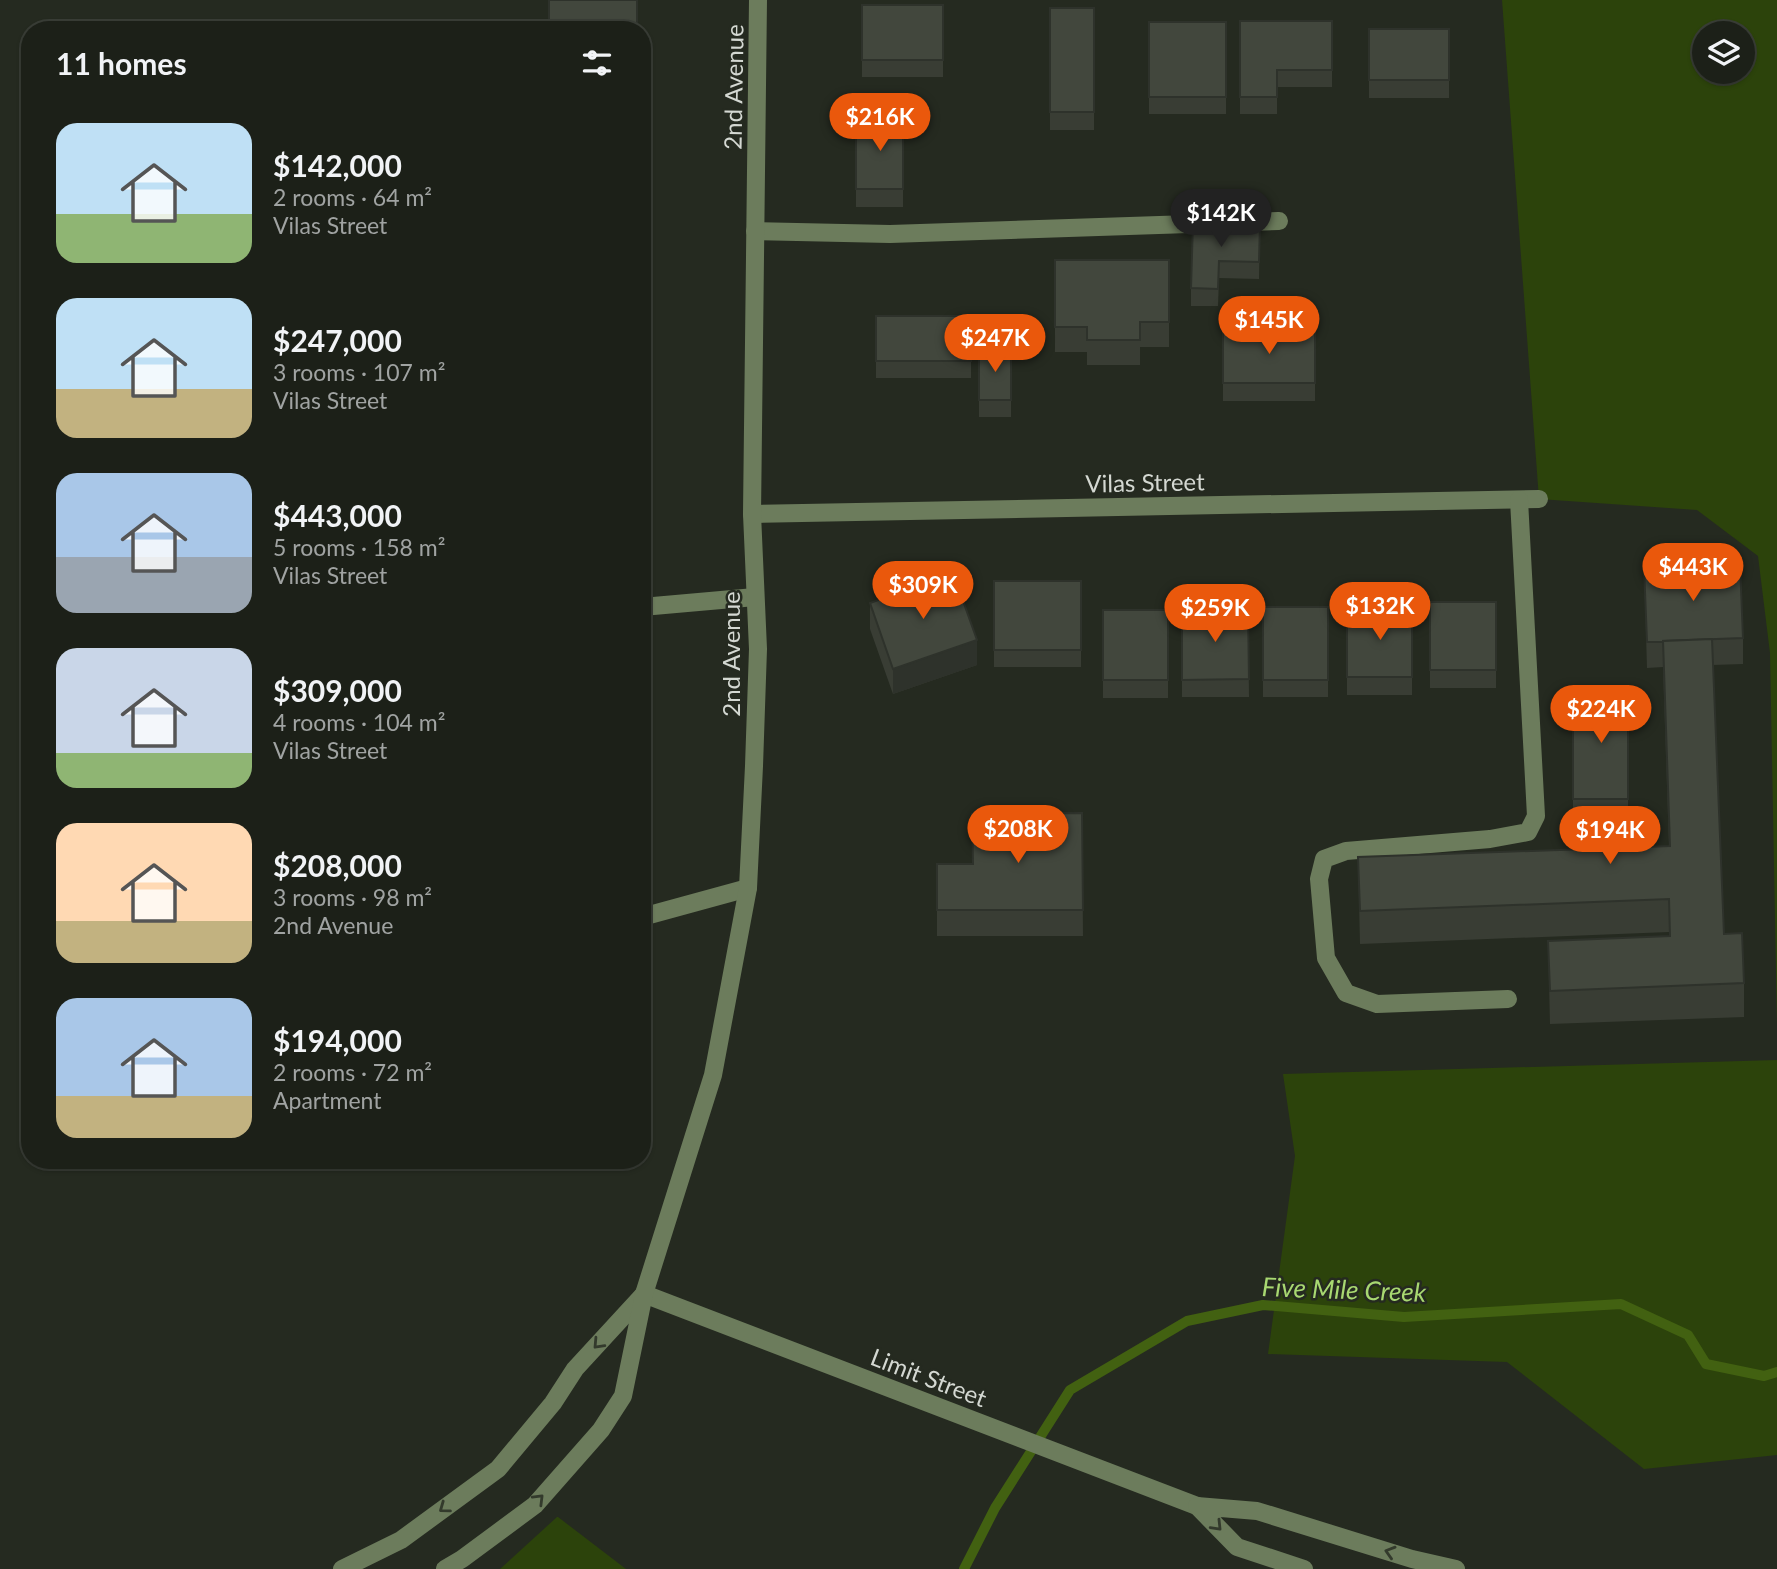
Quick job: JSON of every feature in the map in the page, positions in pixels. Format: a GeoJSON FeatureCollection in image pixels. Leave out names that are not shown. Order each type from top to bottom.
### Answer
{"type":"FeatureCollection","features":[{"type":"Feature","properties":{"kind":"street","name":"2nd Avenue"},"geometry":{"type":"LineString","coordinates":[[644,1294],[713,1075],[748,888],[758,649],[752,514],[758,0]]}},
{"type":"Feature","properties":{"kind":"street"},"geometry":{"type":"LineString","coordinates":[[755,231],[890,234],[1279,221]]}},
{"type":"Feature","properties":{"kind":"street","name":"Vilas Street"},"geometry":{"type":"LineString","coordinates":[[752,514],[1539,499]]}},
{"type":"Feature","properties":{"kind":"street"},"geometry":{"type":"LineString","coordinates":[[1508,999],[1377,1004],[1346,993],[1326,958],[1319,879],[1325,859],[1346,851],[1490,839],[1528,832],[1536,816],[1519,500]]}},
{"type":"Feature","properties":{"kind":"street"},"geometry":{"type":"LineString","coordinates":[[651,606],[755,597]]}},
{"type":"Feature","properties":{"kind":"street"},"geometry":{"type":"LineString","coordinates":[[651,915],[748,888]]}},
{"type":"Feature","properties":{"kind":"street"},"geometry":{"type":"LineString","coordinates":[[342,1569],[401,1539],[498,1469],[553,1403],[575,1369],[644,1294]]}},
{"type":"Feature","properties":{"kind":"street"},"geometry":{"type":"LineString","coordinates":[[445,1569],[535,1504],[601,1430],[623,1396],[644,1294]]}},
{"type":"Feature","properties":{"kind":"street","name":"Limit Street"},"geometry":{"type":"LineString","coordinates":[[644,1294],[1197,1506],[1257,1511],[1412,1559],[1456,1569]]}},
{"type":"Feature","properties":{"kind":"street","name":"Limit Street"},"geometry":{"type":"LineString","coordinates":[[1197,1506],[1237,1547],[1304,1569]]}},
{"type":"Feature","properties":{"kind":"green space"},"geometry":{"type":"Polygon","coordinates":[[[1502,0],[1777,0],[1777,1026],[1770,653],[1758,556],[1697,510],[1539,499],[1502,0]]]}},
{"type":"Feature","properties":{"kind":"green space"},"geometry":{"type":"Polygon","coordinates":[[[1777,1060],[1777,1455],[1644,1469],[1507,1362],[1268,1354],[1295,1156],[1283,1074],[1777,1060]]]}},
{"type":"Feature","properties":{"kind":"green space"},"geometry":{"type":"Polygon","coordinates":[[[558,1517],[626,1569],[500,1569],[558,1517]]]}},
{"type":"Feature","properties":{"kind":"building"},"geometry":{"type":"Polygon","coordinates":[[[549,0],[637,0],[637,21],[549,21],[549,0]]]}},
{"type":"Feature","properties":{"kind":"building"},"geometry":{"type":"Polygon","coordinates":[[[862,5],[943,5],[943,60],[862,60],[862,5]]]}},
{"type":"Feature","properties":{"kind":"building"},"geometry":{"type":"Polygon","coordinates":[[[1050,8],[1094,8],[1094,112],[1050,112],[1050,8]]]}},
{"type":"Feature","properties":{"kind":"building"},"geometry":{"type":"Polygon","coordinates":[[[1240,21],[1332,21],[1332,70],[1277,70],[1277,97],[1240,97],[1240,21]]]}},
{"type":"Feature","properties":{"kind":"building"},"geometry":{"type":"Polygon","coordinates":[[[1149,22],[1226,22],[1226,97],[1149,97],[1149,22]]]}},
{"type":"Feature","properties":{"kind":"building"},"geometry":{"type":"Polygon","coordinates":[[[1369,29],[1449,29],[1449,80],[1369,80],[1369,29]]]}},
{"type":"Feature","properties":{"kind":"building"},"geometry":{"type":"Polygon","coordinates":[[[856,117],[903,117],[903,189],[856,189],[856,117]]]}},
{"type":"Feature","properties":{"kind":"building"},"geometry":{"type":"Polygon","coordinates":[[[1193,221],[1260,223],[1259,262],[1219,261],[1218,289],[1191,288],[1193,221]]]}},
{"type":"Feature","properties":{"kind":"building"},"geometry":{"type":"Polygon","coordinates":[[[1055,260],[1169,260],[1169,322],[1140,322],[1140,340],[1087,340],[1087,327],[1055,327],[1055,260]]]}},
{"type":"Feature","properties":{"kind":"building"},"geometry":{"type":"Polygon","coordinates":[[[876,316],[971,316],[971,361],[876,361],[876,316]]]}},
{"type":"Feature","properties":{"kind":"building"},"geometry":{"type":"Polygon","coordinates":[[[1223,330],[1315,330],[1315,383],[1223,383],[1223,330]]]}},
{"type":"Feature","properties":{"kind":"building"},"geometry":{"type":"Polygon","coordinates":[[[979,347],[1011,347],[1011,400],[979,400],[979,347]]]}},
{"type":"Feature","properties":{"kind":"building"},"geometry":{"type":"Polygon","coordinates":[[[1740,564],[1743,638],[1647,642],[1644,567],[1740,564]]]}},
{"type":"Feature","properties":{"kind":"building"},"geometry":{"type":"Polygon","coordinates":[[[953,573],[977,640],[893,669],[870,603],[953,573]]]}},
{"type":"Feature","properties":{"kind":"building"},"geometry":{"type":"Polygon","coordinates":[[[994,581],[1081,581],[1081,650],[994,650],[994,581]]]}},
{"type":"Feature","properties":{"kind":"building"},"geometry":{"type":"Polygon","coordinates":[[[1430,602],[1496,602],[1496,670],[1430,670],[1430,602]]]}},
{"type":"Feature","properties":{"kind":"building"},"geometry":{"type":"Polygon","coordinates":[[[1347,606],[1412,606],[1412,677],[1347,677],[1347,606]]]}},
{"type":"Feature","properties":{"kind":"building"},"geometry":{"type":"Polygon","coordinates":[[[1263,607],[1328,607],[1328,680],[1263,680],[1263,607]]]}},
{"type":"Feature","properties":{"kind":"building"},"geometry":{"type":"Polygon","coordinates":[[[1248,608],[1249,679],[1182,680],[1182,609],[1248,608]]]}},
{"type":"Feature","properties":{"kind":"building"},"geometry":{"type":"Polygon","coordinates":[[[1103,610],[1168,610],[1168,680],[1103,680],[1103,610]]]}},
{"type":"Feature","properties":{"kind":"building"},"geometry":{"type":"Polygon","coordinates":[[[1712,639],[1724,934],[1742,933],[1744,983],[1550,991],[1548,941],[1670,936],[1669,899],[1360,911],[1358,857],[1670,846],[1663,641],[1712,639]]]}},
{"type":"Feature","properties":{"kind":"building"},"geometry":{"type":"Polygon","coordinates":[[[1573,691],[1628,691],[1628,799],[1573,799],[1573,691]]]}},
{"type":"Feature","properties":{"kind":"building"},"geometry":{"type":"Polygon","coordinates":[[[1082,813],[1083,910],[937,910],[937,864],[973,864],[972,814],[1082,813]]]}},
{"type":"Feature","properties":{"kind":"waterway","name":"Five Mile Creek"},"geometry":{"type":"LineString","coordinates":[[964,1569],[995,1508],[1070,1390],[1187,1321],[1263,1305],[1404,1317],[1621,1304],[1688,1335],[1706,1364],[1764,1376],[1777,1372]]}}]}
